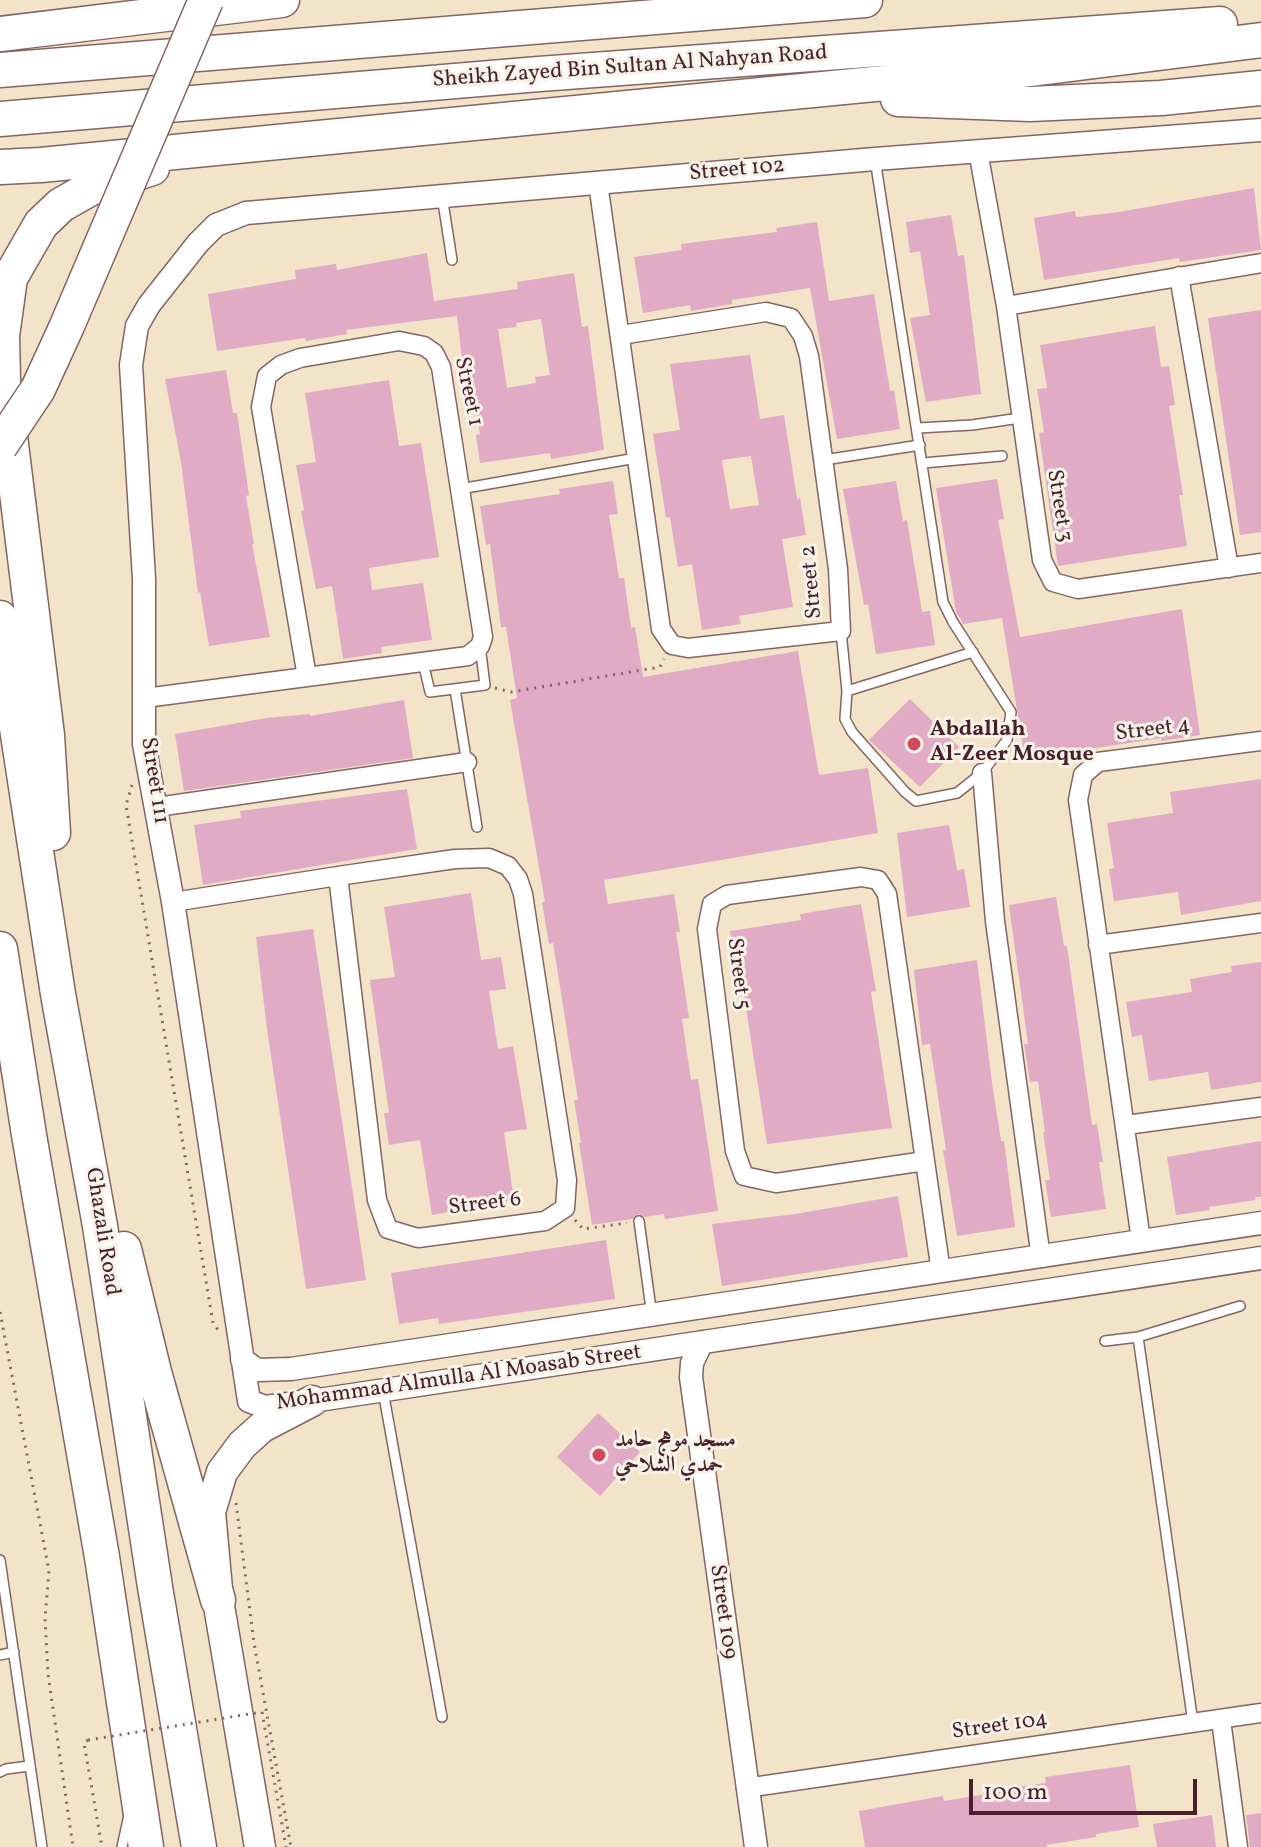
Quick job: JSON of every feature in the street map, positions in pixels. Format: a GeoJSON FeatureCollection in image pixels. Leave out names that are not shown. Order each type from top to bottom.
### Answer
{"type":"FeatureCollection","features":[{"type":"Feature","properties":{"kind":"highway"},"geometry":{"type":"LineString","coordinates":[[4,34],[68,18],[98,0]]}},
{"type":"Feature","properties":{"kind":"highway"},"geometry":{"type":"LineString","coordinates":[[0,446],[38,389],[206,0]]}},
{"type":"Feature","properties":{"kind":"highway"},"geometry":{"type":"LineString","coordinates":[[4,34],[282,0]]}},
{"type":"Feature","properties":{"kind":"highway"},"geometry":{"type":"LineString","coordinates":[[0,70],[865,0]]}},
{"type":"Feature","properties":{"kind":"highway","name":"Sheikh Zayed Bin Sultan Al Nahyan Road"},"geometry":{"type":"LineString","coordinates":[[0,119],[539,74],[1261,21]]}},
{"type":"Feature","properties":{"kind":"highway"},"geometry":{"type":"LineString","coordinates":[[0,167],[1039,68],[1261,40]]}},
{"type":"Feature","properties":{"kind":"highway"},"geometry":{"type":"LineString","coordinates":[[693,102],[895,99],[1030,104],[1161,98],[1261,88]]}},
{"type":"Feature","properties":{"kind":"highway"},"geometry":{"type":"LineString","coordinates":[[58,994],[48,748],[3,380],[2,336],[10,278],[41,224],[61,205],[91,188],[152,168],[259,144]]}},
{"type":"Feature","properties":{"kind":"highway","name":"Ghazali Road"},"geometry":{"type":"LineString","coordinates":[[0,618],[58,994],[93,1180],[155,1587],[199,1847]]}},
{"type":"Feature","properties":{"kind":"highway"},"geometry":{"type":"LineString","coordinates":[[0,949],[102,1557],[146,1847]]}},
{"type":"Feature","properties":{"kind":"highway"},"geometry":{"type":"LineString","coordinates":[[0,1029],[29,1135]]}},
{"type":"Feature","properties":{"kind":"highway"},"geometry":{"type":"LineString","coordinates":[[93,1180],[122,1240],[158,1388],[218,1600]]}},
{"type":"Feature","properties":{"kind":"main road"},"geometry":{"type":"LineString","coordinates":[[260,1847],[218,1600],[210,1512],[222,1472],[242,1445],[262,1427],[312,1401]]}},
{"type":"Feature","properties":{"kind":"street","name":"Street 102"},"geometry":{"type":"LineString","coordinates":[[216,225],[246,213],[875,159],[1261,130]]}},
{"type":"Feature","properties":{"kind":"street","name":"Street 3"},"geometry":{"type":"LineString","coordinates":[[978,151],[1006,306],[1042,560],[1053,582],[1078,589],[1261,563]]}},
{"type":"Feature","properties":{"kind":"street"},"geometry":{"type":"LineString","coordinates":[[598,183],[661,629],[672,645]]}},
{"type":"Feature","properties":{"kind":"street","name":"Street 111"},"geometry":{"type":"LineString","coordinates":[[216,225],[149,305],[137,326],[131,365],[144,579],[144,744],[173,902],[242,1359]]}},
{"type":"Feature","properties":{"kind":"street"},"geometry":{"type":"LineString","coordinates":[[1006,306],[1261,263]]}},
{"type":"Feature","properties":{"kind":"street"},"geometry":{"type":"LineString","coordinates":[[1179,276],[1229,568]]}},
{"type":"Feature","properties":{"kind":"street","name":"Street 2"},"geometry":{"type":"LineString","coordinates":[[621,335],[766,312],[791,318],[803,336],[809,356],[838,569],[841,631],[688,648],[672,645]]}},
{"type":"Feature","properties":{"kind":"street","name":"Street 1"},"geometry":{"type":"LineString","coordinates":[[307,677],[261,407],[267,376],[281,365],[300,358],[399,341],[424,346],[434,353],[441,367],[483,637],[480,646]]}},
{"type":"Feature","properties":{"kind":"street"},"geometry":{"type":"LineString","coordinates":[[145,698],[468,656],[480,646]]}},
{"type":"Feature","properties":{"kind":"street","name":"Street 4"},"geometry":{"type":"LineString","coordinates":[[1141,1240],[1078,800],[1083,775],[1098,762],[1261,741]]}},
{"type":"Feature","properties":{"kind":"street"},"geometry":{"type":"LineString","coordinates":[[157,807],[467,762]]}},
{"type":"Feature","properties":{"kind":"street"},"geometry":{"type":"LineString","coordinates":[[982,773],[995,921],[1041,1258]]}},
{"type":"Feature","properties":{"kind":"street"},"geometry":{"type":"LineString","coordinates":[[173,902],[455,859],[489,858],[508,866],[518,879],[523,894],[567,1180],[565,1208]]}},
{"type":"Feature","properties":{"kind":"street","name":"Street 6"},"geometry":{"type":"LineString","coordinates":[[338,876],[377,1200],[388,1229],[418,1238],[545,1221],[565,1208]]}},
{"type":"Feature","properties":{"kind":"street","name":"Street 5"},"geometry":{"type":"LineString","coordinates":[[925,1161],[776,1183],[744,1176],[735,1151],[707,929],[712,904],[727,895],[861,877],[878,880],[887,894],[941,1272]]}},
{"type":"Feature","properties":{"kind":"street"},"geometry":{"type":"LineString","coordinates":[[1098,945],[1261,923]]}},
{"type":"Feature","properties":{"kind":"street"},"geometry":{"type":"LineString","coordinates":[[1126,1125],[1261,1107]]}},
{"type":"Feature","properties":{"kind":"street","name":"Mohammad Almulla Al Moasab Street"},"geometry":{"type":"LineString","coordinates":[[242,1359],[257,1370],[268,1371],[379,1357],[1261,1223]]}},
{"type":"Feature","properties":{"kind":"street","name":"Mohammad Almulla Al Moasab Street"},"geometry":{"type":"LineString","coordinates":[[242,1359],[249,1401],[265,1407],[1261,1258]]}},
{"type":"Feature","properties":{"kind":"street","name":"Street 109"},"geometry":{"type":"LineString","coordinates":[[702,1342],[692,1363],[691,1377],[756,1847]]}},
{"type":"Feature","properties":{"kind":"street"},"geometry":{"type":"LineString","coordinates":[[664,1348],[683,1364],[691,1377]]}},
{"type":"Feature","properties":{"kind":"street"},"geometry":{"type":"LineString","coordinates":[[379,1357],[383,1391]]}},
{"type":"Feature","properties":{"kind":"street","name":"Street 104"},"geometry":{"type":"LineString","coordinates":[[746,1788],[1261,1713]]}},
{"type":"Feature","properties":{"kind":"street"},"geometry":{"type":"LineString","coordinates":[[1221,1720],[1238,1847]]}},
{"type":"Feature","properties":{"kind":"lane"},"geometry":{"type":"LineString","coordinates":[[841,631],[847,691],[845,719],[852,732],[916,801],[957,793],[982,773],[1007,740],[1011,712],[943,602],[875,159]]}},
{"type":"Feature","properties":{"kind":"lane"},"geometry":{"type":"LineString","coordinates":[[442,196],[452,260]]}},
{"type":"Feature","properties":{"kind":"lane"},"geometry":{"type":"LineString","coordinates":[[918,428],[1020,418]]}},
{"type":"Feature","properties":{"kind":"lane"},"geometry":{"type":"LineString","coordinates":[[824,460],[920,445]]}},
{"type":"Feature","properties":{"kind":"lane"},"geometry":{"type":"LineString","coordinates":[[923,463],[1002,456]]}},
{"type":"Feature","properties":{"kind":"lane"},"geometry":{"type":"LineString","coordinates":[[460,489],[636,458]]}},
{"type":"Feature","properties":{"kind":"lane"},"geometry":{"type":"LineString","coordinates":[[423,662],[430,692],[485,685],[480,646]]}},
{"type":"Feature","properties":{"kind":"lane"},"geometry":{"type":"LineString","coordinates":[[847,691],[973,652]]}},
{"type":"Feature","properties":{"kind":"lane"},"geometry":{"type":"LineString","coordinates":[[455,689],[477,827]]}},
{"type":"Feature","properties":{"kind":"lane"},"geometry":{"type":"LineString","coordinates":[[639,1221],[652,1316]]}},
{"type":"Feature","properties":{"kind":"lane"},"geometry":{"type":"LineString","coordinates":[[1105,1341],[1138,1337],[1240,1306]]}},
{"type":"Feature","properties":{"kind":"lane"},"geometry":{"type":"LineString","coordinates":[[1138,1337],[1193,1723]]}},
{"type":"Feature","properties":{"kind":"lane"},"geometry":{"type":"LineString","coordinates":[[383,1391],[442,1717]]}},
{"type":"Feature","properties":{"kind":"lane"},"geometry":{"type":"LineString","coordinates":[[0,1560],[6,1634],[14,1652],[42,1847]]}},
{"type":"Feature","properties":{"kind":"lane"},"geometry":{"type":"LineString","coordinates":[[0,1655],[14,1652]]}},
{"type":"Feature","properties":{"kind":"lane"},"geometry":{"type":"LineString","coordinates":[[0,1772],[29,1766]]}},
{"type":"Feature","properties":{"kind":"lane"},"geometry":{"type":"LineString","coordinates":[[122,1847],[137,1785]]}},
{"type":"Feature","properties":{"kind":"path"},"geometry":{"type":"LineString","coordinates":[[485,685],[511,692],[660,667],[672,645]]}},
{"type":"Feature","properties":{"kind":"path"},"geometry":{"type":"LineString","coordinates":[[144,744],[126,805],[213,1323],[242,1359]]}},
{"type":"Feature","properties":{"kind":"path"},"geometry":{"type":"LineString","coordinates":[[565,1208],[583,1229],[639,1221]]}},
{"type":"Feature","properties":{"kind":"path"},"geometry":{"type":"LineString","coordinates":[[0,1312],[49,1571],[45,1618],[48,1674],[73,1847]]}},
{"type":"Feature","properties":{"kind":"path"},"geometry":{"type":"LineString","coordinates":[[236,1498],[254,1643],[291,1847]]}},
{"type":"Feature","properties":{"kind":"path"},"geometry":{"type":"LineString","coordinates":[[102,1847],[84,1743],[262,1712],[286,1847]]}},
{"type":"Feature","properties":{"kind":"building"},"geometry":{"type":"Polygon","coordinates":[[[1254,188],[1261,250],[1180,262],[1179,258],[1044,280],[1034,218],[1075,211],[1076,217],[1119,212],[1254,188]]]}},
{"type":"Feature","properties":{"kind":"building"},"geometry":{"type":"Polygon","coordinates":[[[951,215],[958,256],[964,255],[981,394],[926,402],[910,318],[930,315],[920,251],[910,253],[906,222],[951,215]]]}},
{"type":"Feature","properties":{"kind":"building"},"geometry":{"type":"Polygon","coordinates":[[[817,222],[829,301],[874,294],[890,391],[894,390],[900,429],[837,439],[810,288],[732,300],[732,304],[691,311],[690,305],[643,313],[634,257],[682,250],[681,244],[777,232],[776,228],[817,222]]]}},
{"type":"Feature","properties":{"kind":"building"},"geometry":{"type":"Polygon","coordinates":[[[427,253],[434,301],[518,289],[517,282],[574,273],[582,327],[588,326],[604,450],[551,459],[550,453],[480,463],[476,435],[480,434],[472,382],[465,383],[457,316],[346,330],[347,334],[306,341],[305,338],[217,351],[208,294],[296,279],[295,270],[336,264],[337,270],[427,253]],[[541,319],[498,329],[507,388],[536,383],[535,377],[550,375],[541,319]]]}},
{"type":"Feature","properties":{"kind":"building"},"geometry":{"type":"Polygon","coordinates":[[[1261,310],[1261,532],[1240,535],[1208,318],[1261,310]]]}},
{"type":"Feature","properties":{"kind":"building"},"geometry":{"type":"Polygon","coordinates":[[[1155,326],[1161,367],[1169,366],[1175,405],[1169,406],[1183,495],[1179,495],[1187,546],[1058,566],[1039,433],[1044,432],[1037,389],[1047,388],[1040,345],[1155,326]]]}},
{"type":"Feature","properties":{"kind":"building"},"geometry":{"type":"Polygon","coordinates":[[[750,355],[760,419],[784,415],[806,535],[782,539],[793,607],[739,616],[741,624],[702,630],[692,564],[678,567],[670,517],[666,518],[653,434],[680,430],[670,364],[750,355]],[[751,456],[722,460],[730,509],[759,505],[751,456]]]}},
{"type":"Feature","properties":{"kind":"building"},"geometry":{"type":"Polygon","coordinates":[[[226,370],[233,413],[237,413],[249,495],[246,496],[252,544],[270,637],[209,646],[165,379],[226,370]]]}},
{"type":"Feature","properties":{"kind":"building"},"geometry":{"type":"Polygon","coordinates":[[[389,380],[399,446],[421,443],[439,557],[369,568],[372,590],[423,583],[432,640],[381,647],[382,653],[343,659],[332,586],[316,589],[301,511],[304,510],[296,465],[316,462],[305,393],[389,380]]]}},
{"type":"Feature","properties":{"kind":"building"},"geometry":{"type":"Polygon","coordinates":[[[997,479],[1004,519],[998,520],[1020,637],[1182,609],[1200,735],[1025,759],[1002,618],[963,624],[956,612],[936,488],[997,479]]]}},
{"type":"Feature","properties":{"kind":"building"},"geometry":{"type":"Polygon","coordinates":[[[613,481],[618,514],[609,515],[619,578],[624,578],[631,628],[635,627],[643,677],[798,651],[819,775],[868,768],[878,833],[604,880],[608,904],[674,894],[680,932],[676,932],[689,1018],[682,1019],[691,1080],[698,1079],[718,1211],[665,1219],[664,1214],[645,1217],[639,1214],[632,1219],[592,1225],[574,1100],[578,1100],[553,943],[549,944],[542,902],[545,902],[510,700],[517,698],[506,627],[501,627],[490,544],[486,545],[480,506],[560,494],[559,489],[613,481]]]}},
{"type":"Feature","properties":{"kind":"building"},"geometry":{"type":"Polygon","coordinates":[[[896,481],[903,521],[907,520],[922,612],[930,611],[935,645],[876,654],[843,489],[896,481]]]}},
{"type":"Feature","properties":{"kind":"building","name":"Abdallah Al-Zeer Mosque"},"geometry":{"type":"Polygon","coordinates":[[[910,699],[959,747],[920,787],[869,740],[910,699]]]}},
{"type":"Feature","properties":{"kind":"building"},"geometry":{"type":"Polygon","coordinates":[[[404,700],[413,758],[184,791],[175,734],[404,700]]]}},
{"type":"Feature","properties":{"kind":"building"},"geometry":{"type":"Polygon","coordinates":[[[1261,779],[1261,901],[1181,915],[1178,892],[1114,901],[1109,869],[1114,868],[1107,823],[1173,813],[1170,792],[1261,779]]]}},
{"type":"Feature","properties":{"kind":"building"},"geometry":{"type":"Polygon","coordinates":[[[407,789],[417,849],[203,885],[194,825],[241,818],[240,811],[407,789]]]}},
{"type":"Feature","properties":{"kind":"building"},"geometry":{"type":"Polygon","coordinates":[[[949,825],[957,870],[964,869],[970,907],[907,917],[897,833],[949,825]]]}},
{"type":"Feature","properties":{"kind":"building"},"geometry":{"type":"Polygon","coordinates":[[[471,893],[481,960],[501,957],[506,989],[489,991],[498,1049],[513,1046],[527,1129],[504,1132],[514,1200],[432,1215],[420,1140],[389,1145],[384,1113],[389,1113],[370,980],[395,977],[384,907],[471,893]]]}},
{"type":"Feature","properties":{"kind":"building"},"geometry":{"type":"Polygon","coordinates":[[[1056,897],[1064,946],[1067,946],[1092,1125],[1097,1124],[1106,1209],[1051,1217],[1045,1180],[1050,1180],[1045,1132],[1038,1081],[1030,1082],[1024,1044],[1028,1044],[1009,905],[1056,897]]]}},
{"type":"Feature","properties":{"kind":"building"},"geometry":{"type":"Polygon","coordinates":[[[861,904],[876,991],[871,992],[892,1128],[767,1144],[740,969],[736,970],[730,931],[801,920],[800,914],[861,904]]]}},
{"type":"Feature","properties":{"kind":"building"},"geometry":{"type":"Polygon","coordinates":[[[313,929],[366,1280],[306,1289],[256,937],[313,929]]]}},
{"type":"Feature","properties":{"kind":"building"},"geometry":{"type":"Polygon","coordinates":[[[977,960],[992,1083],[1001,1141],[1004,1141],[1015,1227],[957,1236],[930,1044],[922,1045],[914,970],[977,960]]]}},
{"type":"Feature","properties":{"kind":"building"},"geometry":{"type":"Polygon","coordinates":[[[1261,962],[1261,1082],[1211,1090],[1208,1072],[1149,1081],[1142,1035],[1132,1037],[1126,1002],[1192,992],[1190,979],[1232,972],[1231,966],[1261,962]]]}},
{"type":"Feature","properties":{"kind":"building"},"geometry":{"type":"Polygon","coordinates":[[[1261,1141],[1261,1197],[1176,1215],[1167,1157],[1261,1141]]]}},
{"type":"Feature","properties":{"kind":"building"},"geometry":{"type":"Polygon","coordinates":[[[898,1196],[908,1257],[722,1286],[712,1224],[796,1214],[898,1196]]]}},
{"type":"Feature","properties":{"kind":"building"},"geometry":{"type":"Polygon","coordinates":[[[606,1240],[615,1299],[439,1324],[438,1318],[399,1324],[391,1273],[606,1240]]]}},
{"type":"Feature","properties":{"kind":"building","name":"مسجد موهج حامد حمدي الشلاحي"},"geometry":{"type":"Polygon","coordinates":[[[598,1413],[640,1452],[600,1496],[557,1457],[598,1413]]]}},
{"type":"Feature","properties":{"kind":"building"},"geometry":{"type":"Polygon","coordinates":[[[1130,1765],[1139,1827],[1047,1847],[865,1847],[859,1811],[943,1796],[944,1801],[998,1792],[1046,1783],[1045,1777],[1130,1765]]]}},
{"type":"Feature","properties":{"kind":"building"},"geometry":{"type":"Polygon","coordinates":[[[1261,1813],[1261,1847],[1250,1847],[1246,1815],[1261,1813]]]}},
{"type":"Feature","properties":{"kind":"building"},"geometry":{"type":"Polygon","coordinates":[[[1212,1815],[1216,1847],[1157,1847],[1153,1824],[1212,1815]]]}},
{"type":"Feature","properties":{"kind":"place","name":"Abdallah Al-Zeer Mosque"},"geometry":{"type":"Point","coordinates":[914,744]}},
{"type":"Feature","properties":{"kind":"place","name":"مسجد موهج حامد حمدي الشلاحي"},"geometry":{"type":"Point","coordinates":[599,1455]}}]}
